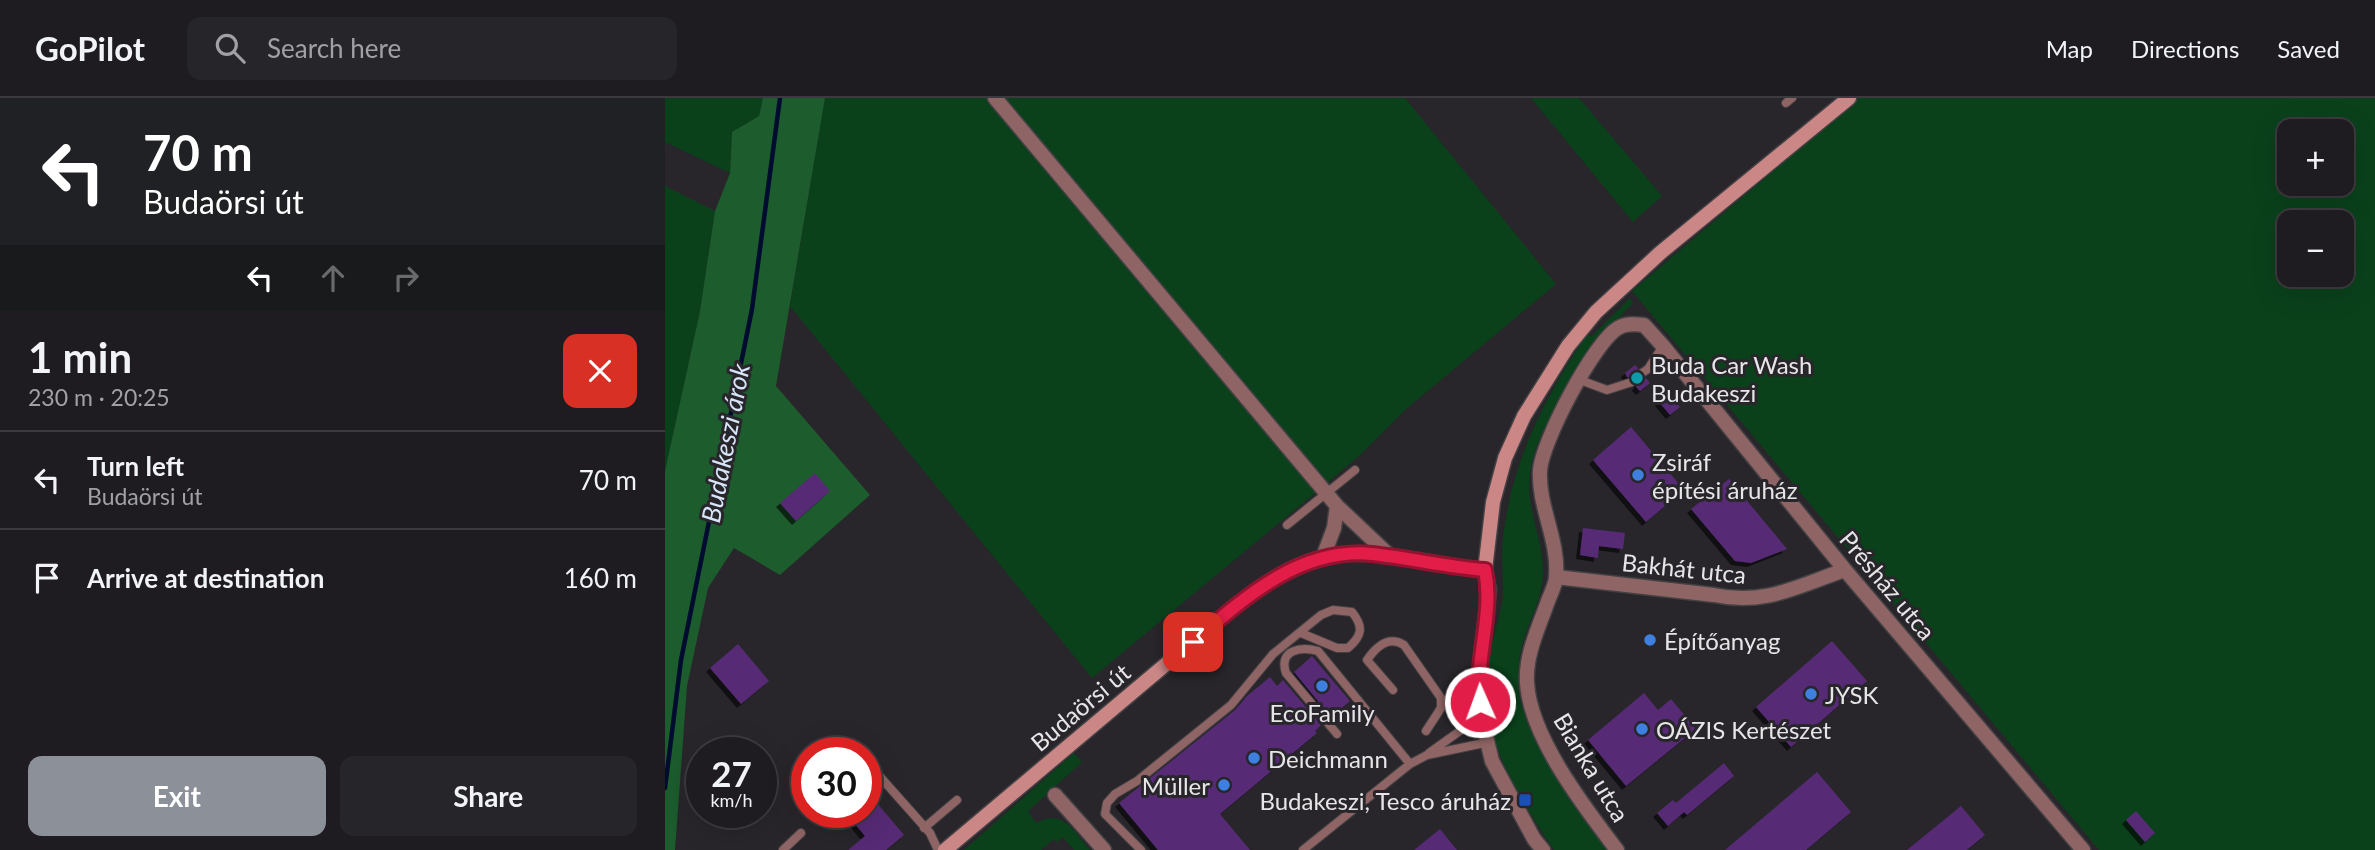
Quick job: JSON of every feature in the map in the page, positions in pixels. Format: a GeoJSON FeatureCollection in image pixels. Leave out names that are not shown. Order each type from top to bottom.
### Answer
{"type":"FeatureCollection","features":[{"type":"Feature","properties":{"kind":"main road"},"geometry":{"type":"LineString","coordinates":[[1485,570],[1493,502],[1505,458],[1524,416],[1568,346],[1596,312],[1660,253],[1849,98]]}},
{"type":"Feature","properties":{"kind":"main road","name":"Budaörsi út"},"geometry":{"type":"LineString","coordinates":[[945,850],[1255,591],[1278,576],[1323,557],[1371,554],[1485,570]]}},
{"type":"Feature","properties":{"kind":"street"},"geometry":{"type":"LineString","coordinates":[[995,98],[1337,506],[1391,557]]}},
{"type":"Feature","properties":{"kind":"street","name":"Bianka utca"},"geometry":{"type":"LineString","coordinates":[[1617,850],[1566,778],[1547,745],[1530,700],[1527,682],[1531,646],[1556,577],[1551,530],[1540,489],[1540,468],[1546,444],[1557,419],[1607,338],[1619,327],[1630,324],[1644,325],[1663,346]]}},
{"type":"Feature","properties":{"kind":"street","name":"Présház utca"},"geometry":{"type":"LineString","coordinates":[[1663,346],[1845,570],[2083,850]]}},
{"type":"Feature","properties":{"kind":"street"},"geometry":{"type":"LineString","coordinates":[[1323,557],[1334,528],[1337,506]]}},
{"type":"Feature","properties":{"kind":"street"},"geometry":{"type":"LineString","coordinates":[[1485,570],[1489,590],[1478,683],[1482,720],[1492,761],[1534,839],[1543,850]]}},
{"type":"Feature","properties":{"kind":"street","name":"Bakhát utca"},"geometry":{"type":"LineString","coordinates":[[1556,577],[1737,600],[1764,598],[1845,570]]}},
{"type":"Feature","properties":{"kind":"street"},"geometry":{"type":"LineString","coordinates":[[1055,794],[1104,850]]}},
{"type":"Feature","properties":{"kind":"lane"},"geometry":{"type":"LineString","coordinates":[[1642,373],[1648,369],[1663,346]]}},
{"type":"Feature","properties":{"kind":"lane"},"geometry":{"type":"LineString","coordinates":[[1580,380],[1608,390],[1632,382]]}},
{"type":"Feature","properties":{"kind":"lane"},"geometry":{"type":"LineString","coordinates":[[1287,525],[1355,470]]}},
{"type":"Feature","properties":{"kind":"lane"},"geometry":{"type":"LineString","coordinates":[[1141,850],[1105,814],[1107,803],[1115,794],[1137,781],[1231,705],[1273,654],[1321,615],[1333,610],[1352,612],[1360,629],[1358,640],[1348,648],[1337,648],[1301,633]]}},
{"type":"Feature","properties":{"kind":"lane"},"geometry":{"type":"LineString","coordinates":[[1393,690],[1367,660],[1374,650],[1388,640],[1397,640],[1404,645],[1441,698],[1441,708],[1426,731]]}},
{"type":"Feature","properties":{"kind":"lane"},"geometry":{"type":"LineString","coordinates":[[1337,734],[1286,673],[1283,665],[1285,657],[1291,651],[1308,648],[1318,651],[1410,764]]}},
{"type":"Feature","properties":{"kind":"lane"},"geometry":{"type":"LineString","coordinates":[[1303,850],[1410,764],[1464,728],[1482,720]]}},
{"type":"Feature","properties":{"kind":"lane"},"geometry":{"type":"LineString","coordinates":[[1427,755],[1489,742]]}},
{"type":"Feature","properties":{"kind":"lane"},"geometry":{"type":"LineString","coordinates":[[882,779],[924,828],[938,850]]}},
{"type":"Feature","properties":{"kind":"lane"},"geometry":{"type":"LineString","coordinates":[[924,828],[957,800]]}},
{"type":"Feature","properties":{"kind":"lane"},"geometry":{"type":"LineString","coordinates":[[782,850],[801,834]]}},
{"type":"Feature","properties":{"kind":"green space"},"geometry":{"type":"Polygon","coordinates":[[[665,98],[763,98],[759,116],[732,132],[730,173],[665,142],[665,98]]]}},
{"type":"Feature","properties":{"kind":"green space"},"geometry":{"type":"Polygon","coordinates":[[[763,98],[825,98],[776,386],[870,495],[780,575],[734,548],[708,588],[687,686],[675,850],[665,850],[665,471],[700,311],[715,211],[730,173],[732,132],[759,116],[763,98]]]}},
{"type":"Feature","properties":{"kind":"green space"},"geometry":{"type":"Polygon","coordinates":[[[825,98],[1405,98],[1556,284],[1405,410],[1326,484],[1092,678],[790,306],[825,98]]]}},
{"type":"Feature","properties":{"kind":"green space"},"geometry":{"type":"Polygon","coordinates":[[[1531,98],[1579,98],[1662,196],[1633,222],[1531,98]]]}},
{"type":"Feature","properties":{"kind":"green space"},"geometry":{"type":"Polygon","coordinates":[[[1859,98],[2375,98],[2375,850],[2099,850],[1632,291],[1859,98]]]}},
{"type":"Feature","properties":{"kind":"green space"},"geometry":{"type":"Polygon","coordinates":[[[665,186],[715,211],[700,311],[665,471],[665,186]]]}},
{"type":"Feature","properties":{"kind":"green space"},"geometry":{"type":"Polygon","coordinates":[[[1630,298],[1633,303],[1596,341],[1553,412],[1539,440],[1530,470],[1531,508],[1541,551],[1543,574],[1540,595],[1520,656],[1520,697],[1535,741],[1570,800],[1607,850],[1554,850],[1504,764],[1490,727],[1486,707],[1486,667],[1502,603],[1503,539],[1507,510],[1522,456],[1544,407],[1587,334],[1591,337],[1630,298]]]}},
{"type":"Feature","properties":{"kind":"green space"},"geometry":{"type":"Polygon","coordinates":[[[1074,753],[1082,762],[1028,811],[1036,823],[1054,818],[1061,820],[1073,829],[1090,850],[1074,850],[1063,837],[1057,842],[1054,839],[1041,850],[964,850],[1074,753]]]}},
{"type":"Feature","properties":{"kind":"building","name":"Buda Car Wash Budakeszi"},"geometry":{"type":"Polygon","coordinates":[[[1635,365],[1638,368],[1635,373],[1637,377],[1642,380],[1646,378],[1650,383],[1640,391],[1636,387],[1637,378],[1627,377],[1625,373],[1635,365]]]}},
{"type":"Feature","properties":{"kind":"building"},"geometry":{"type":"Polygon","coordinates":[[[1669,394],[1680,407],[1670,415],[1659,402],[1669,394]]]}},
{"type":"Feature","properties":{"kind":"building","name":"Zsiráf építési áruház"},"geometry":{"type":"Polygon","coordinates":[[[1631,427],[1684,490],[1646,522],[1593,460],[1631,427]]]}},
{"type":"Feature","properties":{"kind":"building"},"geometry":{"type":"Polygon","coordinates":[[[815,473],[830,491],[796,521],[780,503],[815,473]]]}},
{"type":"Feature","properties":{"kind":"building"},"geometry":{"type":"Polygon","coordinates":[[[1729,479],[1787,549],[1751,563],[1735,561],[1691,509],[1729,479]]]}},
{"type":"Feature","properties":{"kind":"building"},"geometry":{"type":"Polygon","coordinates":[[[1583,528],[1625,533],[1623,549],[1599,546],[1598,558],[1580,555],[1583,528]]]}},
{"type":"Feature","properties":{"kind":"building","name":"JYSK"},"geometry":{"type":"Polygon","coordinates":[[[1832,641],[1867,681],[1791,747],[1756,707],[1832,641]]]}},
{"type":"Feature","properties":{"kind":"building"},"geometry":{"type":"Polygon","coordinates":[[[738,644],[769,681],[741,704],[710,668],[738,644]]]}},
{"type":"Feature","properties":{"kind":"building","name":"EcoFamily"},"geometry":{"type":"Polygon","coordinates":[[[1312,656],[1350,701],[1331,717],[1294,672],[1312,656]]]}},
{"type":"Feature","properties":{"kind":"building"},"geometry":{"type":"Polygon","coordinates":[[[1270,677],[1277,686],[1283,680],[1321,725],[1315,731],[1317,733],[1220,814],[1250,850],[1158,850],[1119,803],[1235,710],[1270,677]]]}},
{"type":"Feature","properties":{"kind":"building"},"geometry":{"type":"Polygon","coordinates":[[[1644,693],[1658,710],[1671,699],[1696,729],[1626,786],[1588,740],[1644,693]]]}},
{"type":"Feature","properties":{"kind":"building"},"geometry":{"type":"Polygon","coordinates":[[[1724,763],[1734,776],[1687,815],[1684,812],[1668,826],[1657,813],[1673,800],[1676,803],[1724,763]]]}},
{"type":"Feature","properties":{"kind":"building"},"geometry":{"type":"Polygon","coordinates":[[[1817,772],[1851,812],[1806,850],[1725,850],[1817,772]]]}},
{"type":"Feature","properties":{"kind":"building"},"geometry":{"type":"Polygon","coordinates":[[[1961,806],[1985,835],[1967,850],[1907,850],[1961,806]]]}},
{"type":"Feature","properties":{"kind":"building"},"geometry":{"type":"Polygon","coordinates":[[[882,809],[904,835],[886,850],[848,850],[865,836],[858,828],[882,828],[882,809]]]}},
{"type":"Feature","properties":{"kind":"building"},"geometry":{"type":"Polygon","coordinates":[[[2136,811],[2155,833],[2145,842],[2126,820],[2136,811]]]}},
{"type":"Feature","properties":{"kind":"building"},"geometry":{"type":"Polygon","coordinates":[[[1440,829],[1457,850],[1414,850],[1440,829]]]}},
{"type":"Feature","properties":{"kind":"waterway","name":"Budakeszi árok"},"geometry":{"type":"LineString","coordinates":[[665,788],[681,660],[752,309],[780,98]]}},
{"type":"Feature","properties":{"kind":"place","name":"Buda Car Wash Budakeszi"},"geometry":{"type":"Point","coordinates":[1637,378]}},
{"type":"Feature","properties":{"kind":"place","name":"Zsiráf építési áruház"},"geometry":{"type":"Point","coordinates":[1638,475]}},
{"type":"Feature","properties":{"kind":"place","name":"Építőanyag"},"geometry":{"type":"Point","coordinates":[1650,640]}},
{"type":"Feature","properties":{"kind":"place","name":"EcoFamily"},"geometry":{"type":"Point","coordinates":[1322,686]}},
{"type":"Feature","properties":{"kind":"place","name":"JYSK"},"geometry":{"type":"Point","coordinates":[1811,694]}},
{"type":"Feature","properties":{"kind":"place","name":"OÁZIS Kertészet"},"geometry":{"type":"Point","coordinates":[1642,729]}},
{"type":"Feature","properties":{"kind":"place","name":"Deichmann"},"geometry":{"type":"Point","coordinates":[1254,758]}},
{"type":"Feature","properties":{"kind":"place","name":"Müller"},"geometry":{"type":"Point","coordinates":[1224,785]}},
{"type":"Feature","properties":{"kind":"place","name":"Budakeszi, Tesco áruház"},"geometry":{"type":"Point","coordinates":[1525,800]}},
{"type":"Feature","properties":{"kind":"route"},"geometry":{"type":"LineString","coordinates":[[1193,642],[1255,591],[1278,576],[1323,557],[1371,554],[1485,570],[1489,590],[1478,683],[1480,702]]}}]}
